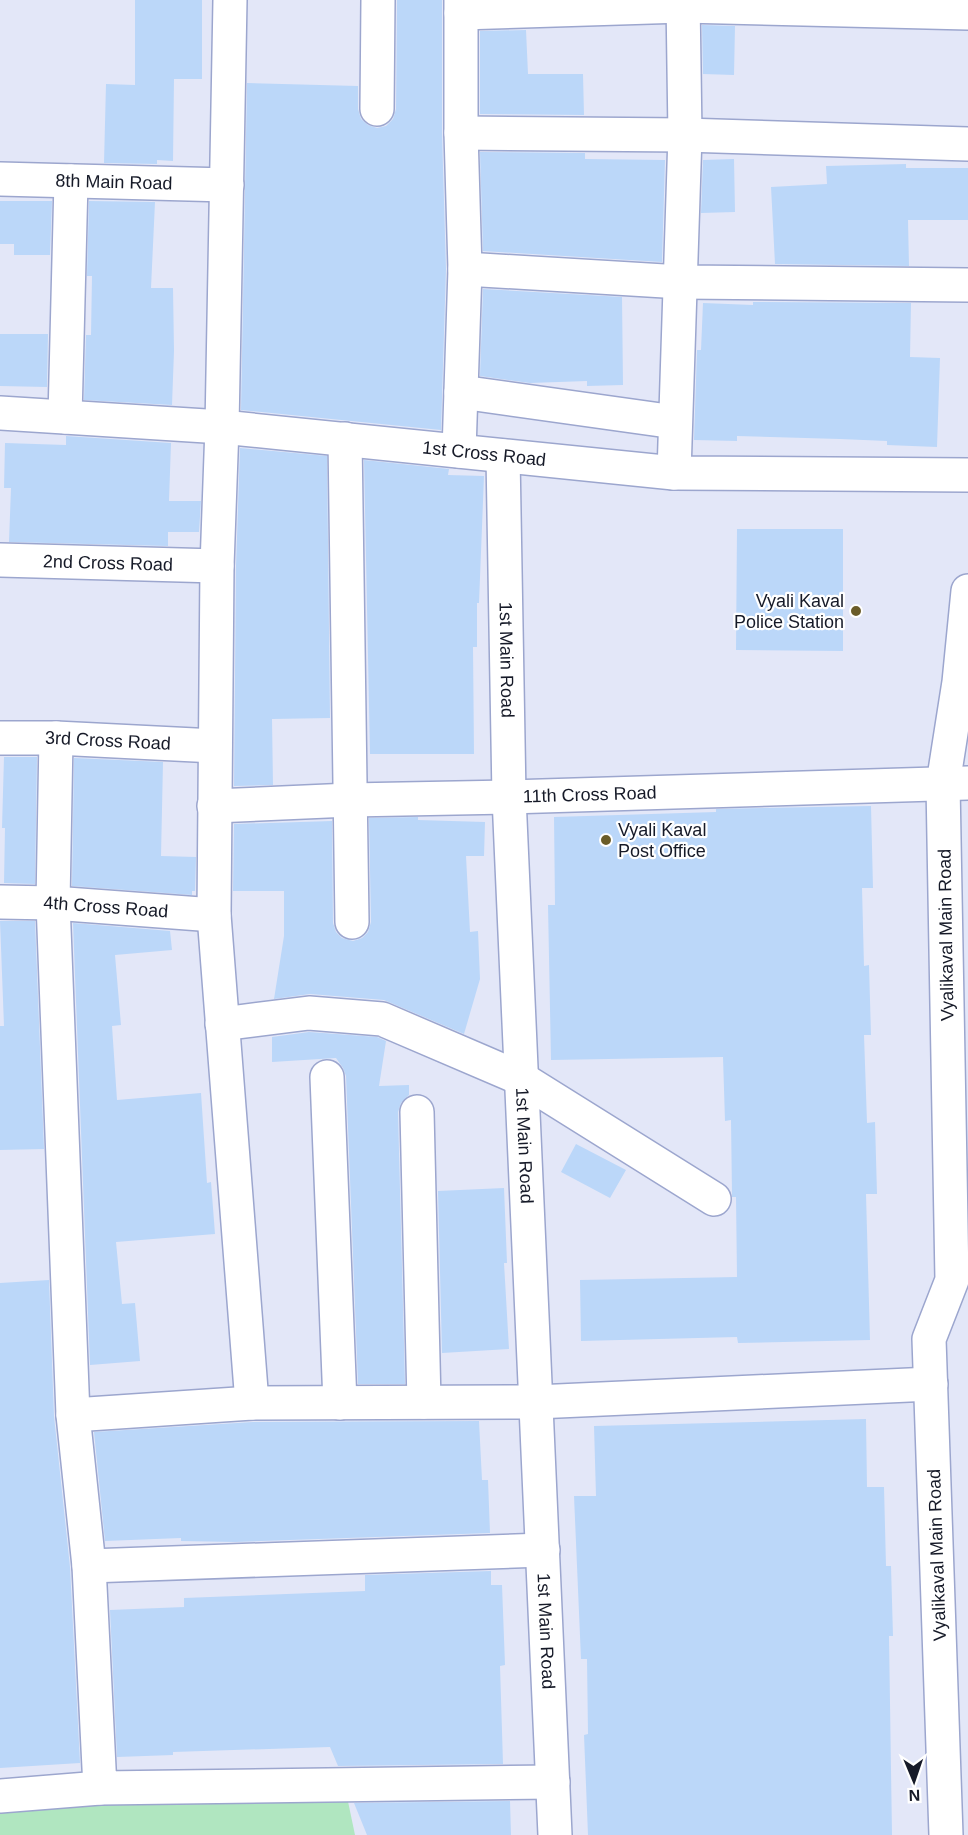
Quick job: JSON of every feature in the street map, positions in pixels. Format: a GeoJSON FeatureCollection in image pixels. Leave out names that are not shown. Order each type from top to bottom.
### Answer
{"type":"FeatureCollection","features":[{"type":"Feature","properties":{"kind":"street"},"geometry":{"type":"LineString","coordinates":[[230,0],[222,427],[217,566],[214,915],[252,1403]]}},
{"type":"Feature","properties":{"kind":"street"},"geometry":{"type":"LineString","coordinates":[[377,109],[378,0]]}},
{"type":"Feature","properties":{"kind":"street"},"geometry":{"type":"LineString","coordinates":[[674,473],[685,135],[683,3]]}},
{"type":"Feature","properties":{"kind":"street"},"geometry":{"type":"LineString","coordinates":[[459,451],[465,269],[461,133],[461,7],[683,3],[968,13]]}},
{"type":"Feature","properties":{"kind":"street"},"geometry":{"type":"LineString","coordinates":[[461,133],[685,135],[968,144]]}},
{"type":"Feature","properties":{"kind":"street","name":"8th Main Road"},"geometry":{"type":"LineString","coordinates":[[0,179],[227,184]]}},
{"type":"Feature","properties":{"kind":"street"},"geometry":{"type":"LineString","coordinates":[[65,417],[71,181]]}},
{"type":"Feature","properties":{"kind":"street"},"geometry":{"type":"LineString","coordinates":[[465,269],[681,282],[968,285]]}},
{"type":"Feature","properties":{"kind":"street"},"geometry":{"type":"LineString","coordinates":[[461,392],[675,422]]}},
{"type":"Feature","properties":{"kind":"street","name":"1st Cross Road"},"geometry":{"type":"LineString","coordinates":[[0,413],[222,427],[674,473],[968,475]]}},
{"type":"Feature","properties":{"kind":"street"},"geometry":{"type":"LineString","coordinates":[[345,440],[351,922]]}},
{"type":"Feature","properties":{"kind":"street","name":"1st Main Road"},"geometry":{"type":"LineString","coordinates":[[502,456],[509,797],[555,1835]]}},
{"type":"Feature","properties":{"kind":"street","name":"2nd Cross Road"},"geometry":{"type":"LineString","coordinates":[[0,560],[217,566]]}},
{"type":"Feature","properties":{"kind":"street","name":"Vyalikaval Main Road"},"geometry":{"type":"LineString","coordinates":[[946,1835],[929,1339],[960,1292],[955,784],[959,682],[968,591]]}},
{"type":"Feature","properties":{"kind":"street","name":"3rd Cross Road"},"geometry":{"type":"LineString","coordinates":[[0,738],[56,738],[215,746]]}},
{"type":"Feature","properties":{"kind":"street"},"geometry":{"type":"LineString","coordinates":[[56,738],[53,903],[73,1414],[89,1566],[100,1788]]}},
{"type":"Feature","properties":{"kind":"street","name":"11th Cross Road"},"geometry":{"type":"LineString","coordinates":[[214,806],[350,800],[955,784]]}},
{"type":"Feature","properties":{"kind":"street","name":"4th Cross Road"},"geometry":{"type":"LineString","coordinates":[[0,902],[53,903],[214,915]]}},
{"type":"Feature","properties":{"kind":"street"},"geometry":{"type":"LineString","coordinates":[[222,1024],[309,1013],[382,1019],[522,1079],[714,1199]]}},
{"type":"Feature","properties":{"kind":"street"},"geometry":{"type":"LineString","coordinates":[[327,1077],[340,1403]]}},
{"type":"Feature","properties":{"kind":"street"},"geometry":{"type":"LineString","coordinates":[[417,1112],[424,1402]]}},
{"type":"Feature","properties":{"kind":"street"},"geometry":{"type":"LineString","coordinates":[[73,1414],[252,1403],[536,1402],[931,1384]]}},
{"type":"Feature","properties":{"kind":"street"},"geometry":{"type":"LineString","coordinates":[[89,1566],[543,1550]]}},
{"type":"Feature","properties":{"kind":"street"},"geometry":{"type":"LineString","coordinates":[[0,1796],[100,1788],[553,1782]]}},
{"type":"Feature","properties":{"kind":"green space"},"geometry":{"type":"Polygon","coordinates":[[[346,1792],[355,1835],[0,1835],[0,1808],[346,1792]]]}},
{"type":"Feature","properties":{"kind":"building"},"geometry":{"type":"Polygon","coordinates":[[[135,0],[202,0],[202,79],[174,79],[173,161],[157,160],[157,164],[104,163],[106,84],[135,85],[135,0]]]}},
{"type":"Feature","properties":{"kind":"building"},"geometry":{"type":"Polygon","coordinates":[[[397,0],[442,0],[442,133],[446,269],[441,430],[241,410],[247,83],[358,86],[358,109],[361,119],[377,128],[386,126],[393,119],[396,109],[397,0]]]}},
{"type":"Feature","properties":{"kind":"building"},"geometry":{"type":"Polygon","coordinates":[[[702,25],[735,26],[734,75],[703,74],[702,25]]]}},
{"type":"Feature","properties":{"kind":"building"},"geometry":{"type":"Polygon","coordinates":[[[526,30],[528,74],[583,74],[584,115],[480,114],[480,31],[526,30]]]}},
{"type":"Feature","properties":{"kind":"building"},"geometry":{"type":"Polygon","coordinates":[[[480,152],[585,153],[585,159],[665,160],[662,262],[483,251],[480,152]]]}},
{"type":"Feature","properties":{"kind":"building"},"geometry":{"type":"Polygon","coordinates":[[[734,159],[735,212],[701,213],[703,160],[734,159]]]}},
{"type":"Feature","properties":{"kind":"building"},"geometry":{"type":"Polygon","coordinates":[[[906,164],[906,168],[968,168],[968,220],[908,220],[909,266],[775,264],[771,187],[827,184],[826,166],[906,164]]]}},
{"type":"Feature","properties":{"kind":"building"},"geometry":{"type":"Polygon","coordinates":[[[0,201],[52,201],[50,255],[14,255],[14,244],[0,244],[0,201]]]}},
{"type":"Feature","properties":{"kind":"building"},"geometry":{"type":"Polygon","coordinates":[[[89,201],[155,202],[151,288],[173,288],[172,405],[84,400],[86,335],[91,335],[92,276],[87,276],[89,201]]]}},
{"type":"Feature","properties":{"kind":"building"},"geometry":{"type":"Polygon","coordinates":[[[483,289],[622,297],[623,385],[587,386],[587,381],[530,383],[480,376],[483,289]]]}},
{"type":"Feature","properties":{"kind":"building"},"geometry":{"type":"Polygon","coordinates":[[[753,302],[911,303],[910,357],[940,358],[937,447],[887,445],[887,441],[737,436],[737,441],[694,440],[697,350],[701,350],[703,303],[753,305],[753,302]]]}},
{"type":"Feature","properties":{"kind":"building"},"geometry":{"type":"Polygon","coordinates":[[[0,334],[48,334],[47,387],[0,386],[0,334]]]}},
{"type":"Feature","properties":{"kind":"building"},"geometry":{"type":"Polygon","coordinates":[[[66,436],[171,443],[169,501],[201,501],[199,532],[168,532],[168,546],[9,542],[11,488],[4,488],[5,443],[66,445],[66,436]]]}},
{"type":"Feature","properties":{"kind":"building"},"geometry":{"type":"Polygon","coordinates":[[[240,448],[327,456],[330,718],[272,719],[273,785],[234,786],[236,566],[240,448]]]}},
{"type":"Feature","properties":{"kind":"building"},"geometry":{"type":"Polygon","coordinates":[[[364,460],[449,469],[448,475],[484,476],[477,647],[473,647],[474,754],[370,754],[364,460]]]}},
{"type":"Feature","properties":{"kind":"building"},"geometry":{"type":"Polygon","coordinates":[[[737,529],[843,529],[843,651],[736,650],[737,529]]]}},
{"type":"Feature","properties":{"kind":"building"},"geometry":{"type":"Polygon","coordinates":[[[4,757],[37,757],[35,884],[4,883],[5,828],[2,828],[4,757]]]}},
{"type":"Feature","properties":{"kind":"building"},"geometry":{"type":"Polygon","coordinates":[[[74,758],[163,762],[161,856],[196,857],[195,891],[192,891],[192,895],[72,886],[74,758]]]}},
{"type":"Feature","properties":{"kind":"building"},"geometry":{"type":"Polygon","coordinates":[[[871,806],[873,888],[862,888],[864,966],[869,965],[871,1035],[864,1035],[867,1123],[875,1122],[877,1194],[866,1194],[870,1340],[738,1343],[737,1337],[581,1341],[580,1280],[737,1277],[736,1197],[732,1197],[731,1120],[725,1121],[723,1057],[551,1060],[548,905],[555,905],[554,817],[716,812],[716,809],[871,806]]]}},
{"type":"Feature","properties":{"kind":"building"},"geometry":{"type":"Polygon","coordinates":[[[418,817],[418,820],[485,822],[484,856],[466,856],[470,932],[478,931],[480,979],[464,1034],[384,1000],[310,994],[274,999],[284,936],[284,891],[233,891],[234,824],[332,821],[333,923],[336,932],[342,938],[353,941],[362,938],[368,932],[371,922],[369,818],[418,817]]]}},
{"type":"Feature","properties":{"kind":"building"},"geometry":{"type":"Polygon","coordinates":[[[0,921],[35,921],[44,1149],[0,1150],[0,1026],[4,1026],[0,921]]]}},
{"type":"Feature","properties":{"kind":"building"},"geometry":{"type":"Polygon","coordinates":[[[73,923],[170,931],[172,950],[115,955],[121,1025],[112,1026],[117,1100],[201,1093],[207,1183],[211,1182],[215,1234],[116,1242],[122,1304],[135,1303],[140,1361],[90,1365],[73,923]]]}},
{"type":"Feature","properties":{"kind":"building"},"geometry":{"type":"Polygon","coordinates":[[[309,1032],[377,1037],[386,1041],[379,1086],[409,1085],[409,1095],[401,1103],[398,1112],[405,1384],[358,1384],[346,1076],[336,1058],[272,1062],[272,1037],[309,1032]]]}},
{"type":"Feature","properties":{"kind":"building"},"geometry":{"type":"Polygon","coordinates":[[[576,1144],[626,1170],[610,1198],[561,1172],[576,1144]]]}},
{"type":"Feature","properties":{"kind":"building"},"geometry":{"type":"Polygon","coordinates":[[[504,1188],[507,1263],[504,1263],[509,1349],[442,1353],[438,1191],[504,1188]]]}},
{"type":"Feature","properties":{"kind":"building"},"geometry":{"type":"Polygon","coordinates":[[[49,1280],[54,1416],[70,1567],[80,1763],[0,1768],[0,1283],[49,1280]]]}},
{"type":"Feature","properties":{"kind":"building"},"geometry":{"type":"Polygon","coordinates":[[[866,1419],[867,1487],[884,1487],[886,1566],[891,1566],[893,1636],[889,1636],[892,1835],[588,1835],[584,1735],[588,1734],[587,1659],[581,1659],[574,1496],[596,1496],[594,1426],[866,1419]]]}},
{"type":"Feature","properties":{"kind":"building"},"geometry":{"type":"Polygon","coordinates":[[[479,1421],[482,1480],[488,1480],[490,1533],[235,1542],[181,1541],[181,1538],[105,1541],[94,1432],[253,1422],[479,1421]]]}},
{"type":"Feature","properties":{"kind":"building"},"geometry":{"type":"Polygon","coordinates":[[[491,1571],[491,1585],[502,1585],[505,1665],[500,1666],[503,1764],[338,1766],[330,1747],[173,1752],[173,1755],[117,1757],[110,1610],[184,1607],[184,1598],[365,1591],[365,1575],[491,1571]]]}},
{"type":"Feature","properties":{"kind":"building"},"geometry":{"type":"Polygon","coordinates":[[[510,1801],[511,1835],[367,1835],[354,1803],[510,1801]]]}},
{"type":"Feature","properties":{"kind":"place","name":"Vyali Kaval Police Station"},"geometry":{"type":"Point","coordinates":[856,611]}},
{"type":"Feature","properties":{"kind":"place","name":"Vyali Kaval Post Office"},"geometry":{"type":"Point","coordinates":[606,840]}}]}
